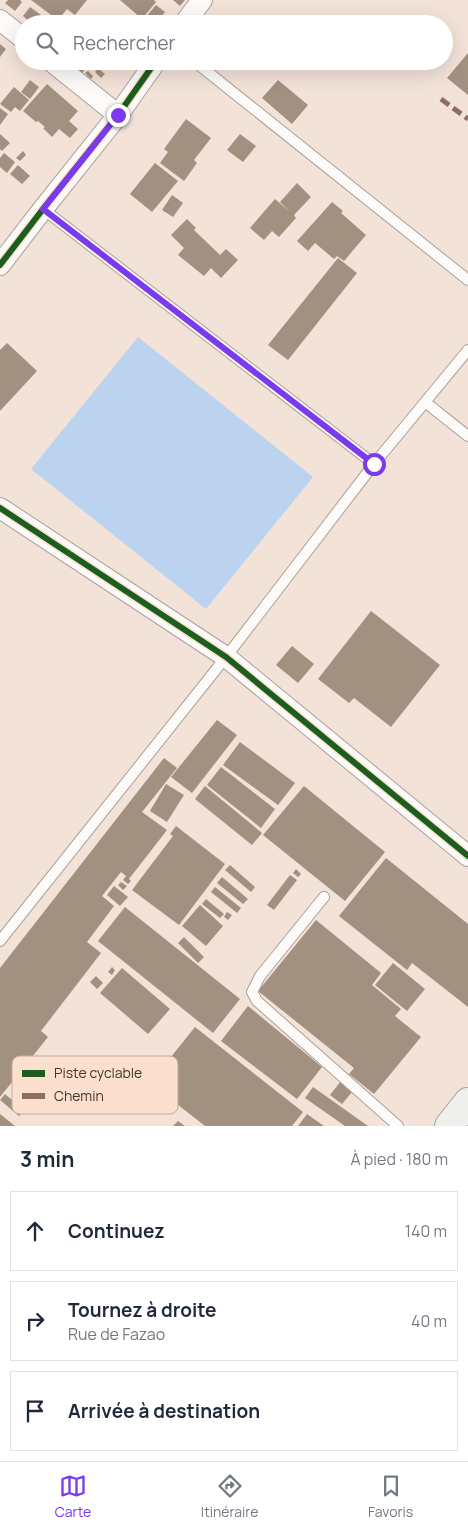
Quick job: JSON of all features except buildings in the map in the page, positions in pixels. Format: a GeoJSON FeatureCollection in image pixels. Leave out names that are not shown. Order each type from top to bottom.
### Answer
{"type":"FeatureCollection","features":[{"type":"Feature","properties":{"kind":"main road"},"geometry":{"type":"LineString","coordinates":[[449,1126],[468,1102]]}},
{"type":"Feature","properties":{"kind":"street"},"geometry":{"type":"LineString","coordinates":[[191,15],[202,0]]}},
{"type":"Feature","properties":{"kind":"street"},"geometry":{"type":"LineString","coordinates":[[0,20],[15,32]]}},
{"type":"Feature","properties":{"kind":"street"},"geometry":{"type":"LineString","coordinates":[[62,70],[118,115]]}},
{"type":"Feature","properties":{"kind":"street"},"geometry":{"type":"LineString","coordinates":[[0,264],[118,115],[150,70]]}},
{"type":"Feature","properties":{"kind":"street"},"geometry":{"type":"LineString","coordinates":[[0,508],[226,657],[468,856]]}},
{"type":"Feature","properties":{"kind":"lane"},"geometry":{"type":"LineString","coordinates":[[205,70],[468,280]]}},
{"type":"Feature","properties":{"kind":"lane"},"geometry":{"type":"LineString","coordinates":[[43,209],[374,464]]}},
{"type":"Feature","properties":{"kind":"lane"},"geometry":{"type":"LineString","coordinates":[[0,941],[226,657],[374,464],[468,350]]}},
{"type":"Feature","properties":{"kind":"lane"},"geometry":{"type":"LineString","coordinates":[[425,402],[468,436]]}},
{"type":"Feature","properties":{"kind":"lane"},"geometry":{"type":"LineString","coordinates":[[324,897],[260,976],[252,992],[257,1001],[398,1126]]}},
{"type":"Feature","properties":{"kind":"water"},"geometry":{"type":"Polygon","coordinates":[[[138,337],[313,477],[206,609],[31,469],[138,337]]]}},
{"type":"Feature","properties":{"kind":"marked path"},"geometry":{"type":"LineString","coordinates":[[441,99],[468,119]]}},
{"type":"Feature","properties":{"kind":"cycle path"},"geometry":{"type":"LineString","coordinates":[[0,265],[118,115],[150,70]]}},
{"type":"Feature","properties":{"kind":"cycle path"},"geometry":{"type":"LineString","coordinates":[[0,508],[226,657],[468,856]]}},
{"type":"Feature","properties":{"kind":"route"},"geometry":{"type":"LineString","coordinates":[[118,115],[43,209],[374,464]]}}]}
